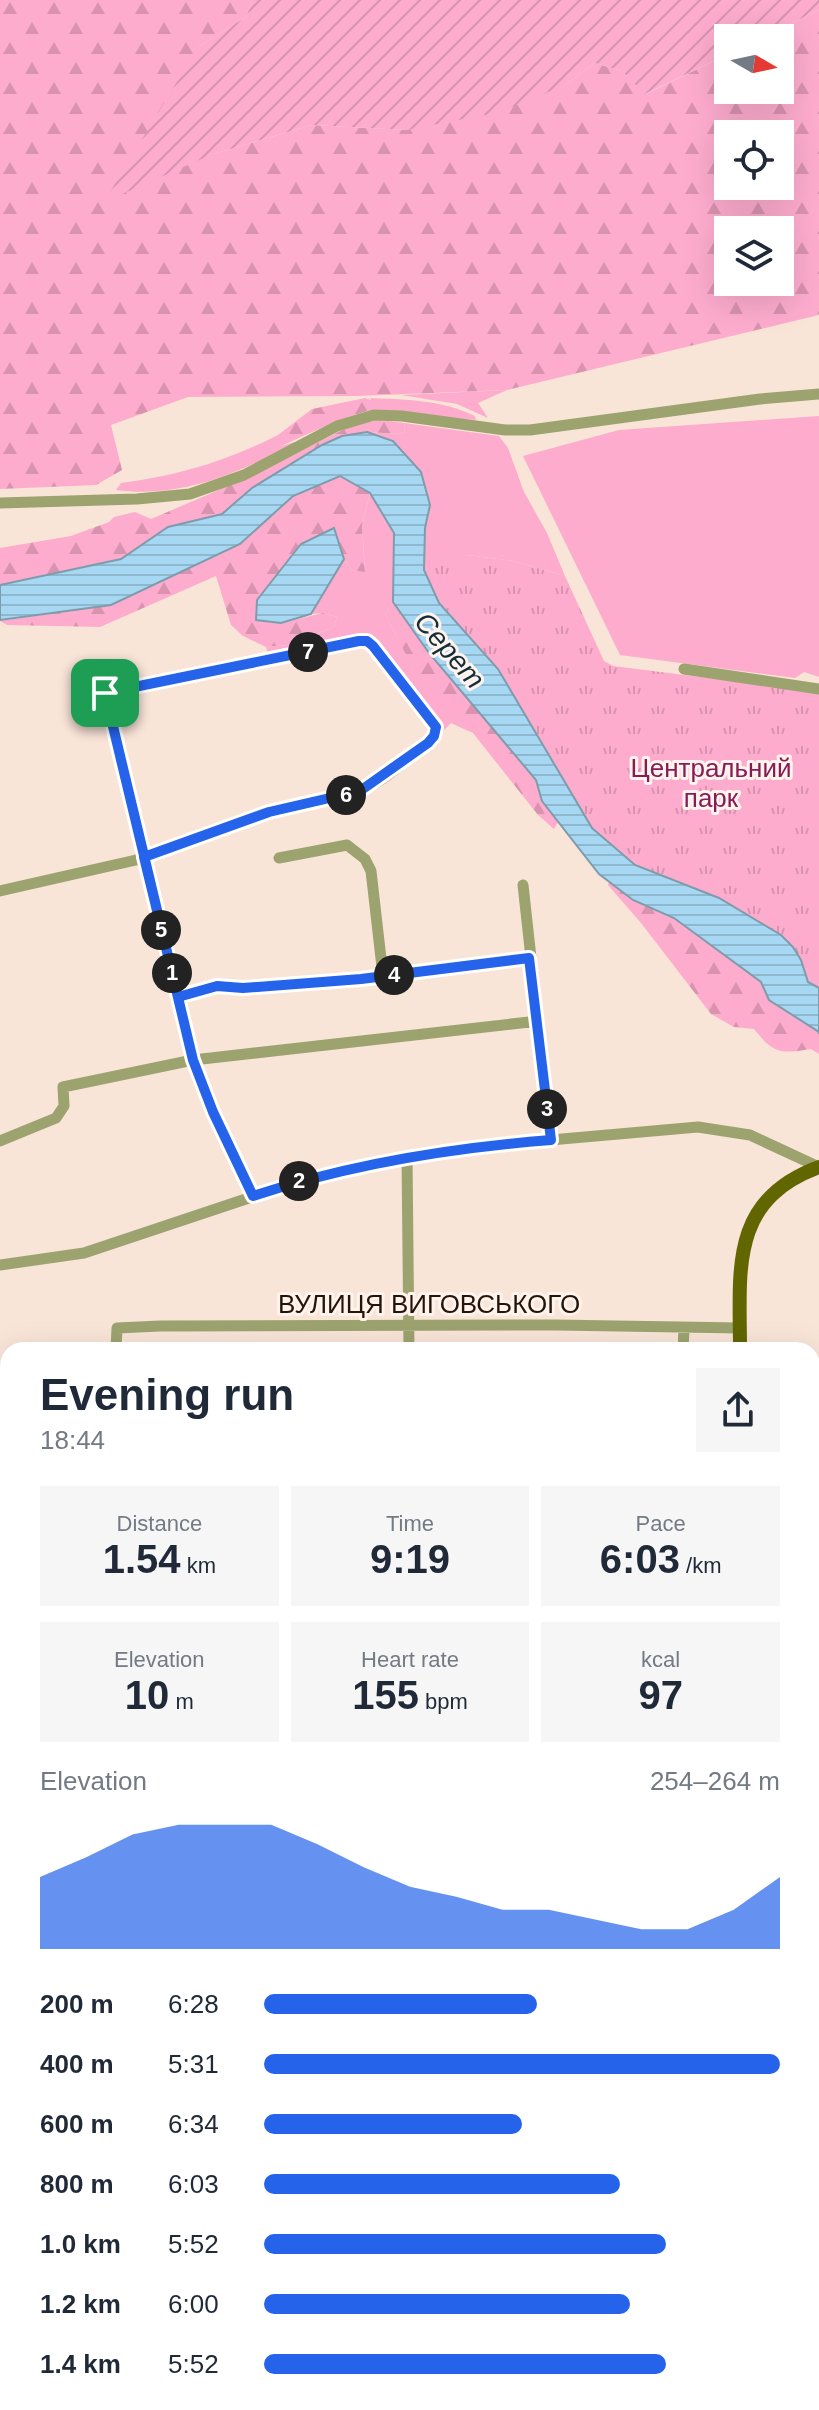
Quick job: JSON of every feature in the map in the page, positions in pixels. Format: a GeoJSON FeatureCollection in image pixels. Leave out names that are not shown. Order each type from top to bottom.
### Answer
{"type":"FeatureCollection","features":[{"type":"Feature","properties":{"kind":"main road"},"geometry":{"type":"LineString","coordinates":[[740,1342],[743,1250],[751,1223],[762,1205],[782,1185],[819,1167]]}},
{"type":"Feature","properties":{"kind":"street"},"geometry":{"type":"LineString","coordinates":[[0,503],[137,499],[190,494],[244,475],[337,426],[374,415],[523,431],[819,394]]}},
{"type":"Feature","properties":{"kind":"street"},"geometry":{"type":"LineString","coordinates":[[0,891],[144,857],[269,812],[364,789],[428,743],[436,729],[373,646],[364,641],[105,693],[144,857],[193,1060],[213,1112],[253,1196]]}},
{"type":"Feature","properties":{"kind":"street"},"geometry":{"type":"LineString","coordinates":[[684,669],[819,689]]}},
{"type":"Feature","properties":{"kind":"street"},"geometry":{"type":"LineString","coordinates":[[279,858],[347,845],[355,848],[365,859],[371,871],[383,976]]}},
{"type":"Feature","properties":{"kind":"street"},"geometry":{"type":"LineString","coordinates":[[523,885],[551,1140]]}},
{"type":"Feature","properties":{"kind":"street"},"geometry":{"type":"LineString","coordinates":[[178,997],[217,986],[243,988],[383,976],[529,958]]}},
{"type":"Feature","properties":{"kind":"street"},"geometry":{"type":"LineString","coordinates":[[0,1141],[56,1118],[65,1102],[63,1087],[193,1060],[538,1021]]}},
{"type":"Feature","properties":{"kind":"street"},"geometry":{"type":"LineString","coordinates":[[0,1265],[84,1253],[323,1174],[407,1157],[665,1128],[715,1128],[758,1138],[819,1167]]}},
{"type":"Feature","properties":{"kind":"street"},"geometry":{"type":"LineString","coordinates":[[407,1157],[409,1342]]}},
{"type":"Feature","properties":{"kind":"street","name":"ВУЛИЦЯ ВИГОВСЬКОГО"},"geometry":{"type":"LineString","coordinates":[[116,1342],[117,1328],[409,1325],[740,1328]]}},
{"type":"Feature","properties":{"kind":"street"},"geometry":{"type":"LineString","coordinates":[[683,1342],[684,1328]]}},
{"type":"Feature","properties":{"kind":"green space"},"geometry":{"type":"Polygon","coordinates":[[[0,0],[253,0],[246,17],[198,47],[213,154],[312,125],[406,130],[565,85],[595,63],[622,71],[646,94],[714,61],[714,104],[794,104],[794,24],[790,24],[819,10],[819,315],[507,390],[358,396],[188,397],[111,425],[122,470],[96,485],[0,489],[0,0]]]}},
{"type":"Feature","properties":{"kind":"green space"},"geometry":{"type":"Polygon","coordinates":[[[253,0],[819,0],[819,10],[790,24],[714,24],[714,61],[645,94],[622,71],[595,63],[565,85],[496,113],[406,130],[312,125],[213,154],[104,202],[198,47],[246,17],[253,0]]]}},
{"type":"Feature","properties":{"kind":"green space"},"geometry":{"type":"Polygon","coordinates":[[[507,390],[478,403],[488,418],[457,404],[401,395],[507,390]]]}},
{"type":"Feature","properties":{"kind":"green space"},"geometry":{"type":"Polygon","coordinates":[[[365,398],[373,401],[374,409],[339,420],[281,446],[277,441],[278,435],[312,409],[365,398]]]}},
{"type":"Feature","properties":{"kind":"green space"},"geometry":{"type":"Polygon","coordinates":[[[368,398],[436,404],[463,411],[475,416],[476,420],[368,412],[371,399],[368,398]]]}},
{"type":"Feature","properties":{"kind":"green space"},"geometry":{"type":"Polygon","coordinates":[[[819,416],[819,677],[804,672],[795,678],[620,655],[523,456],[619,430],[819,416]]]}},
{"type":"Feature","properties":{"kind":"green space"},"geometry":{"type":"Polygon","coordinates":[[[379,420],[404,423],[405,432],[367,432],[342,436],[252,488],[222,514],[168,527],[121,559],[0,585],[0,548],[71,536],[109,522],[114,517],[135,512],[151,519],[249,477],[352,425],[379,420]]]}},
{"type":"Feature","properties":{"kind":"green space"},"geometry":{"type":"Polygon","coordinates":[[[404,423],[499,436],[508,448],[524,492],[547,533],[565,576],[513,561],[467,555],[424,570],[425,528],[430,505],[393,441],[367,432],[399,434],[405,432],[404,423]]]}},
{"type":"Feature","properties":{"kind":"green space"},"geometry":{"type":"Polygon","coordinates":[[[278,435],[281,446],[295,442],[230,474],[163,491],[116,490],[121,483],[182,472],[221,460],[278,435]]]}},
{"type":"Feature","properties":{"kind":"green space"},"geometry":{"type":"Polygon","coordinates":[[[340,475],[370,493],[362,526],[365,572],[352,570],[344,559],[333,529],[257,600],[256,619],[281,623],[323,613],[337,617],[334,627],[288,645],[266,647],[243,636],[231,625],[216,576],[100,627],[7,625],[0,621],[111,605],[240,544],[293,496],[340,475]]]}},
{"type":"Feature","properties":{"kind":"green space"},"geometry":{"type":"Polygon","coordinates":[[[370,493],[394,533],[393,602],[385,614],[397,637],[466,730],[451,723],[443,731],[367,636],[269,657],[266,647],[288,645],[334,627],[337,617],[311,614],[344,559],[352,570],[365,571],[362,526],[370,493]]]}},
{"type":"Feature","properties":{"kind":"green space","name":"Центральний парк"},"geometry":{"type":"Polygon","coordinates":[[[467,555],[513,561],[565,576],[604,661],[613,666],[819,692],[819,988],[808,982],[801,960],[719,898],[635,865],[592,828],[498,669],[439,603],[424,570],[437,560],[467,555]]]}},
{"type":"Feature","properties":{"kind":"green space"},"geometry":{"type":"Polygon","coordinates":[[[393,602],[429,653],[536,781],[542,801],[558,822],[554,829],[538,815],[473,733],[466,730],[448,708],[437,707],[425,691],[385,614],[393,602]]]}},
{"type":"Feature","properties":{"kind":"green space"},"geometry":{"type":"Polygon","coordinates":[[[609,882],[633,900],[674,918],[761,982],[769,1000],[819,1032],[819,1054],[811,1049],[792,1052],[778,1050],[754,1029],[734,1027],[711,1014],[608,885],[609,882]]]}},
{"type":"Feature","properties":{"kind":"water","name":"Серет"},"geometry":{"type":"Polygon","coordinates":[[[367,432],[393,441],[421,472],[430,505],[425,528],[424,570],[439,603],[498,669],[592,828],[635,865],[719,898],[781,935],[801,960],[808,982],[819,988],[819,1032],[769,1000],[761,982],[674,918],[633,900],[599,874],[542,801],[536,780],[429,653],[393,602],[394,533],[370,493],[340,476],[293,496],[240,544],[111,605],[0,620],[0,585],[121,559],[168,527],[222,514],[252,488],[322,445],[342,436],[367,432]]]}},
{"type":"Feature","properties":{"kind":"water"},"geometry":{"type":"Polygon","coordinates":[[[334,528],[344,559],[311,614],[281,623],[256,620],[257,600],[301,544],[334,528]]]}},
{"type":"Feature","properties":{"kind":"route"},"geometry":{"type":"LineString","coordinates":[[105,693],[144,857],[193,1060],[213,1112],[253,1196],[347,1168],[407,1157],[551,1140],[529,958],[361,979],[243,988],[217,986],[178,997],[144,857],[269,812],[360,791],[428,743],[436,727],[373,646],[367,641],[359,641],[105,693]]}}]}
